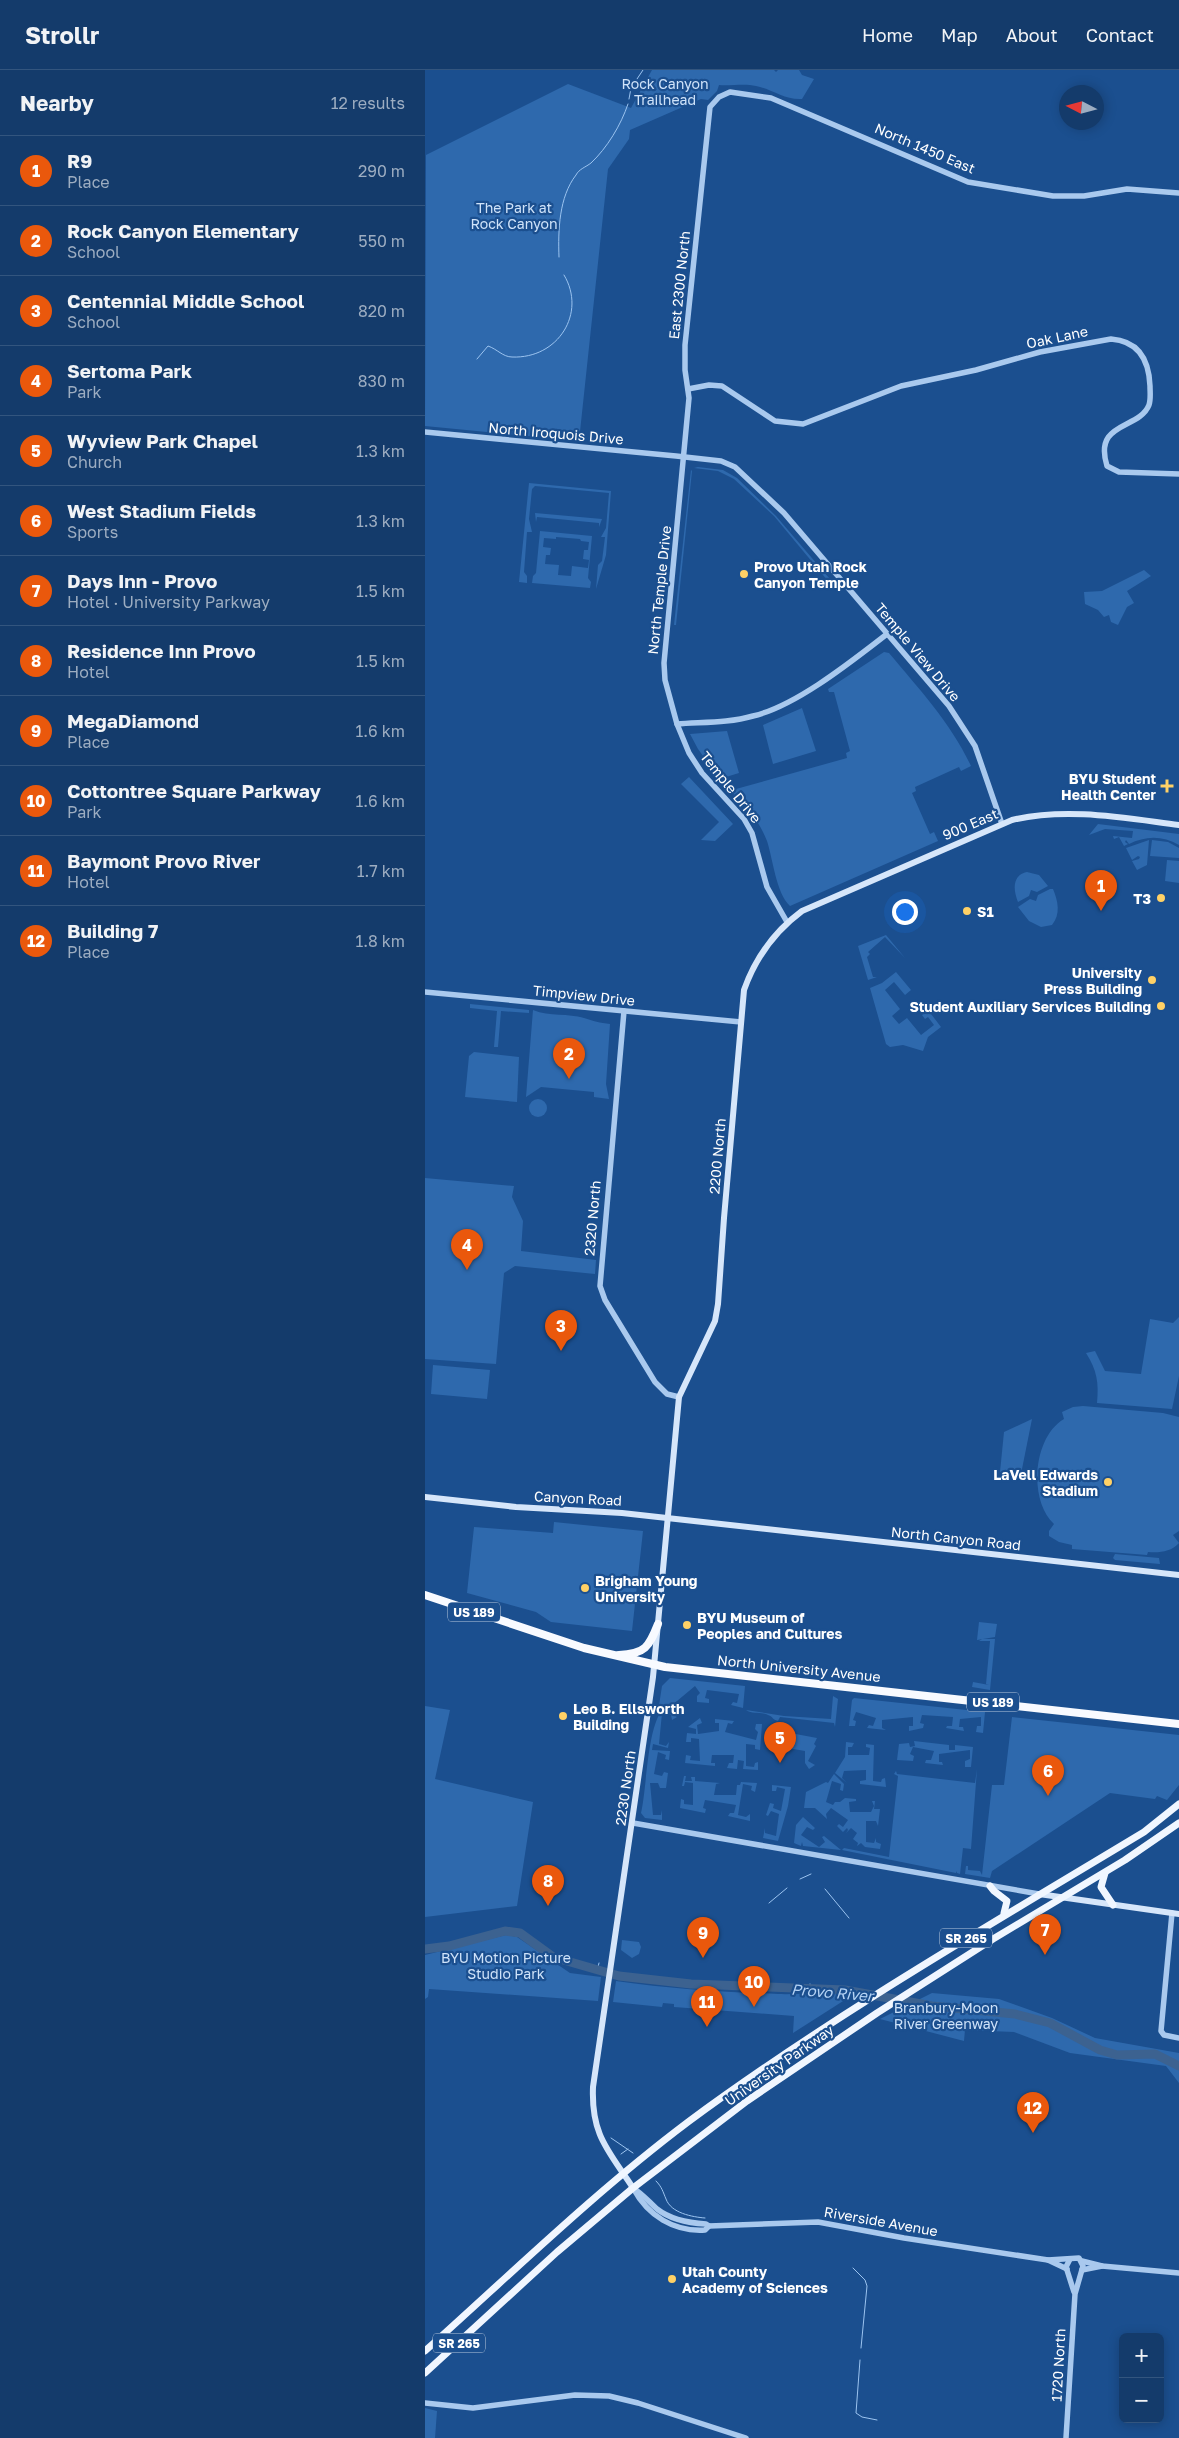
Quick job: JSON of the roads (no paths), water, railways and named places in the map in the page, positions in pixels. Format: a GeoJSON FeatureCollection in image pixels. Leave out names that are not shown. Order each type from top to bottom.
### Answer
{"type":"FeatureCollection","features":[{"type":"Feature","properties":{"kind":"highway","name":"North University Avenue"},"geometry":{"type":"LineString","coordinates":[[425,1595],[605,1654],[654,1665],[1179,1724]]}},
{"type":"Feature","properties":{"kind":"highway"},"geometry":{"type":"LineString","coordinates":[[605,1654],[630,1655],[642,1652],[649,1643],[658,1624]]}},
{"type":"Feature","properties":{"kind":"main road","name":"900 East"},"geometry":{"type":"LineString","coordinates":[[787,922],[809,908],[1002,824],[1031,816],[1068,813],[1179,825]]}},
{"type":"Feature","properties":{"kind":"main road","name":"2200 North"},"geometry":{"type":"LineString","coordinates":[[679,1397],[715,1321],[718,1304],[744,990],[751,969],[787,922]]}},
{"type":"Feature","properties":{"kind":"main road","name":"2230 North"},"geometry":{"type":"LineString","coordinates":[[623,2174],[601,2141],[593,2107],[593,2087],[633,1823],[654,1665],[679,1397]]}},
{"type":"Feature","properties":{"kind":"main road","name":"Canyon Road"},"geometry":{"type":"LineString","coordinates":[[425,1497],[516,1507],[622,1513],[730,1525]]}},
{"type":"Feature","properties":{"kind":"main road","name":"North Canyon Road"},"geometry":{"type":"LineString","coordinates":[[730,1525],[1179,1575]]}},
{"type":"Feature","properties":{"kind":"main road","name":"University Parkway"},"geometry":{"type":"LineString","coordinates":[[425,2351],[540,2245],[623,2174],[736,2088],[892,1983],[1144,1832],[1179,1804]]}},
{"type":"Feature","properties":{"kind":"main road","name":"University Parkway"},"geometry":{"type":"LineString","coordinates":[[425,2373],[557,2252],[633,2188],[747,2101],[918,1986],[1107,1871],[1179,1823]]}},
{"type":"Feature","properties":{"kind":"main road"},"geometry":{"type":"LineString","coordinates":[[1107,1871],[1102,1878],[1101,1887],[1113,1905]]}},
{"type":"Feature","properties":{"kind":"main road"},"geometry":{"type":"LineString","coordinates":[[990,1886],[993,1891],[1007,1901],[1006,1912],[1002,1916]]}},
{"type":"Feature","properties":{"kind":"main road"},"geometry":{"type":"LineString","coordinates":[[1039,1894],[1176,1913]]}},
{"type":"Feature","properties":{"kind":"main road","name":"Riverside Avenue"},"geometry":{"type":"LineString","coordinates":[[623,2174],[633,2188]]}},
{"type":"Feature","properties":{"kind":"street","name":"North 1450 East"},"geometry":{"type":"LineString","coordinates":[[708,114],[712,104],[723,95],[730,92],[744,92],[780,101],[968,182],[1053,196],[1084,196],[1127,189],[1179,193]]}},
{"type":"Feature","properties":{"kind":"street","name":"East 2300 North"},"geometry":{"type":"LineString","coordinates":[[684,458],[688,389],[685,352],[708,114]]}},
{"type":"Feature","properties":{"kind":"street","name":"Oak Lane"},"geometry":{"type":"LineString","coordinates":[[688,389],[709,385],[722,386],[775,421],[803,424],[901,386],[976,370],[1040,352],[1111,339],[1122,340],[1141,352],[1147,360],[1150,398],[1145,412],[1118,427],[1109,438],[1105,452],[1107,466],[1119,472],[1179,474]]}},
{"type":"Feature","properties":{"kind":"street","name":"North Iroquois Drive"},"geometry":{"type":"LineString","coordinates":[[425,432],[684,458]]}},
{"type":"Feature","properties":{"kind":"street","name":"Temple View Drive"},"geometry":{"type":"LineString","coordinates":[[684,458],[721,461],[739,470],[784,513],[949,706],[975,746],[1002,824]]}},
{"type":"Feature","properties":{"kind":"street","name":"North Temple Drive"},"geometry":{"type":"LineString","coordinates":[[677,724],[665,680],[664,663],[684,458]]}},
{"type":"Feature","properties":{"kind":"street"},"geometry":{"type":"LineString","coordinates":[[677,724],[754,716],[781,706],[807,691],[887,634]]}},
{"type":"Feature","properties":{"kind":"street","name":"Temple Drive"},"geometry":{"type":"LineString","coordinates":[[677,724],[697,767],[719,794],[744,818],[752,833],[767,886],[787,922]]}},
{"type":"Feature","properties":{"kind":"street","name":"Timpview Drive"},"geometry":{"type":"LineString","coordinates":[[425,992],[741,1022]]}},
{"type":"Feature","properties":{"kind":"street","name":"2320 North"},"geometry":{"type":"LineString","coordinates":[[625,1011],[600,1286],[605,1300],[655,1382],[667,1394],[679,1397]]}},
{"type":"Feature","properties":{"kind":"street"},"geometry":{"type":"LineString","coordinates":[[633,1823],[1039,1894]]}},
{"type":"Feature","properties":{"kind":"street"},"geometry":{"type":"LineString","coordinates":[[1176,1913],[1161,2031],[1165,2035],[1179,2038]]}},
{"type":"Feature","properties":{"kind":"street","name":"Riverside Avenue"},"geometry":{"type":"LineString","coordinates":[[633,2188],[647,2209],[668,2223],[691,2230],[705,2230],[709,2226],[818,2222],[896,2237],[1048,2260],[1070,2258]]}},
{"type":"Feature","properties":{"kind":"street"},"geometry":{"type":"LineString","coordinates":[[1102,2266],[1074,2274],[1067,2270],[1066,2263],[1070,2258],[1077,2257],[1082,2261],[1102,2266],[1179,2273]]}},
{"type":"Feature","properties":{"kind":"street","name":"Riverside Avenue"},"geometry":{"type":"LineString","coordinates":[[1048,2260],[1067,2270]]}},
{"type":"Feature","properties":{"kind":"street"},"geometry":{"type":"LineString","coordinates":[[1081,2271],[1082,2261]]}},
{"type":"Feature","properties":{"kind":"street","name":"1720 North"},"geometry":{"type":"LineString","coordinates":[[1067,2270],[1075,2294]]}},
{"type":"Feature","properties":{"kind":"street","name":"1720 North"},"geometry":{"type":"LineString","coordinates":[[1066,2438],[1075,2294],[1081,2271]]}},
{"type":"Feature","properties":{"kind":"street"},"geometry":{"type":"LineString","coordinates":[[425,2403],[473,2408],[575,2395],[609,2396],[638,2403],[746,2438]]}},
{"type":"Feature","properties":{"kind":"waterway"},"geometry":{"type":"LineString","coordinates":[[629,99],[631,88],[643,70]]}},
{"type":"Feature","properties":{"kind":"waterway"},"geometry":{"type":"LineString","coordinates":[[559,257],[559,225],[563,203],[570,184],[577,173],[591,163],[608,143],[628,104]]}},
{"type":"Feature","properties":{"kind":"waterway"},"geometry":{"type":"LineString","coordinates":[[477,359],[488,346],[506,356],[512,357],[528,356],[543,350],[555,342],[564,331],[570,318],[572,304],[570,290],[564,275]]}},
{"type":"Feature","properties":{"kind":"waterway"},"geometry":{"type":"LineString","coordinates":[[800,1879],[811,1874]]}},
{"type":"Feature","properties":{"kind":"waterway"},"geometry":{"type":"LineString","coordinates":[[769,1903],[787,1888]]}},
{"type":"Feature","properties":{"kind":"waterway"},"geometry":{"type":"LineString","coordinates":[[825,1889],[849,1918]]}},
{"type":"Feature","properties":{"kind":"waterway","name":"Provo River"},"geometry":{"type":"LineString","coordinates":[[425,1949],[449,1946],[505,1931],[520,1933],[553,1957],[619,1976],[691,1984],[845,1990],[932,2006],[1015,2014],[1050,2023],[1100,2050],[1117,2055],[1155,2054],[1179,2066]]}},
{"type":"Feature","properties":{"kind":"waterway","name":"Provo River"},"geometry":{"type":"LineString","coordinates":[[597,1971],[599,1963]]}},
{"type":"Feature","properties":{"kind":"waterway","name":"Provo River"},"geometry":{"type":"LineString","coordinates":[[810,1984],[810,1995]]}},
{"type":"Feature","properties":{"kind":"waterway"},"geometry":{"type":"LineString","coordinates":[[611,2138],[633,2153]]}},
{"type":"Feature","properties":{"kind":"waterway"},"geometry":{"type":"LineString","coordinates":[[621,2154],[628,2149]]}},
{"type":"Feature","properties":{"kind":"waterway"},"geometry":{"type":"LineString","coordinates":[[656,2181],[672,2208],[688,2215],[705,2218]]}},
{"type":"Feature","properties":{"kind":"waterway"},"geometry":{"type":"LineString","coordinates":[[853,2268],[865,2280],[867,2286],[861,2348]]}},
{"type":"Feature","properties":{"kind":"waterway"},"geometry":{"type":"LineString","coordinates":[[860,2360],[856,2413],[862,2417],[877,2420]]}},
{"type":"Feature","properties":{"kind":"place","name":"Provo Utah Rock Canyon Temple"},"geometry":{"type":"Point","coordinates":[744,574]}},
{"type":"Feature","properties":{"kind":"place","name":"BYU Student Health Center"},"geometry":{"type":"Point","coordinates":[1167,786]}},
{"type":"Feature","properties":{"kind":"place","name":"T3"},"geometry":{"type":"Point","coordinates":[1161,898]}},
{"type":"Feature","properties":{"kind":"place","name":"S1"},"geometry":{"type":"Point","coordinates":[967,911]}},
{"type":"Feature","properties":{"kind":"place","name":"R9"},"geometry":{"type":"Point","coordinates":[1101,911]}},
{"type":"Feature","properties":{"kind":"place","name":"University Press Building"},"geometry":{"type":"Point","coordinates":[1152,980]}},
{"type":"Feature","properties":{"kind":"place","name":"Student Auxiliary Services Building"},"geometry":{"type":"Point","coordinates":[1161,1006]}},
{"type":"Feature","properties":{"kind":"place","name":"Rock Canyon Elementary"},"geometry":{"type":"Point","coordinates":[569,1079]}},
{"type":"Feature","properties":{"kind":"place","name":"Sertoma Park"},"geometry":{"type":"Point","coordinates":[467,1270]}},
{"type":"Feature","properties":{"kind":"place","name":"Centennial Middle School"},"geometry":{"type":"Point","coordinates":[561,1351]}},
{"type":"Feature","properties":{"kind":"place","name":"LaVell Edwards Stadium"},"geometry":{"type":"Point","coordinates":[1108,1482]}},
{"type":"Feature","properties":{"kind":"place","name":"Brigham Young University"},"geometry":{"type":"Point","coordinates":[585,1588]}},
{"type":"Feature","properties":{"kind":"place","name":"BYU Museum of Peoples and Cultures"},"geometry":{"type":"Point","coordinates":[687,1625]}},
{"type":"Feature","properties":{"kind":"place","name":"Leo B. Ellsworth Building"},"geometry":{"type":"Point","coordinates":[563,1716]}},
{"type":"Feature","properties":{"kind":"place","name":"Wyview Park Chapel"},"geometry":{"type":"Point","coordinates":[780,1763]}},
{"type":"Feature","properties":{"kind":"place","name":"West Stadium Fields"},"geometry":{"type":"Point","coordinates":[1048,1796]}},
{"type":"Feature","properties":{"kind":"place","name":"Residence Inn Provo"},"geometry":{"type":"Point","coordinates":[548,1906]}},
{"type":"Feature","properties":{"kind":"place","name":"Days Inn - Provo"},"geometry":{"type":"Point","coordinates":[1045,1955]}},
{"type":"Feature","properties":{"kind":"place","name":"MegaDiamond"},"geometry":{"type":"Point","coordinates":[703,1958]}},
{"type":"Feature","properties":{"kind":"place","name":"Cottontree Square Parkway"},"geometry":{"type":"Point","coordinates":[754,2007]}},
{"type":"Feature","properties":{"kind":"place","name":"Baymont Provo River"},"geometry":{"type":"Point","coordinates":[707,2027]}},
{"type":"Feature","properties":{"kind":"place","name":"Building 7"},"geometry":{"type":"Point","coordinates":[1033,2133]}},
{"type":"Feature","properties":{"kind":"place","name":"Utah County Academy of Sciences"},"geometry":{"type":"Point","coordinates":[672,2279]}},
{"type":"Feature","properties":{"kind":"park label","name":"Rock Canyon Trailhead"},"geometry":{"type":"Point","coordinates":[665,92]}},
{"type":"Feature","properties":{"kind":"park label","name":"The Park at Rock Canyon"},"geometry":{"type":"Point","coordinates":[514,216]}},
{"type":"Feature","properties":{"kind":"park label","name":"BYU Motion Picture Studio Park"},"geometry":{"type":"Point","coordinates":[506,1965]}},
{"type":"Feature","properties":{"kind":"park label","name":"Branbury-Moon River Greenway"},"geometry":{"type":"Point","coordinates":[946,2015]}}]}
